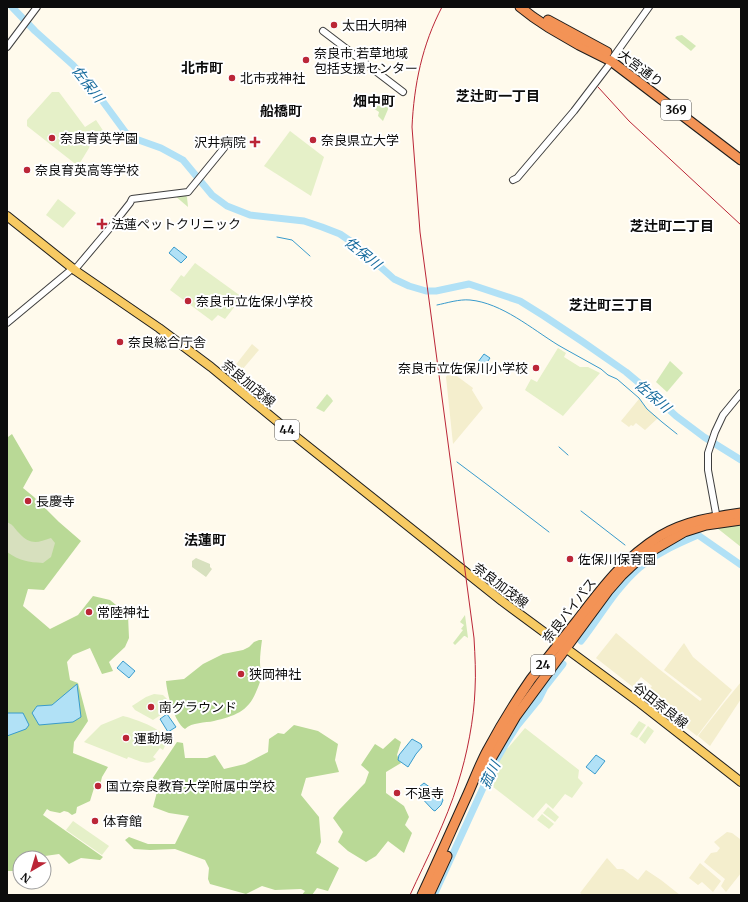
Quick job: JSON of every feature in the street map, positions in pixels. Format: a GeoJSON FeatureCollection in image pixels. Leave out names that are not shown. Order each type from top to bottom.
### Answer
{"type":"FeatureCollection","features":[{"type":"Feature","properties":{"kind":"highway","name":"大宮通り"},"geometry":{"type":"LineString","coordinates":[[520,7],[533,17],[578,45],[613,58],[741,160]]}},
{"type":"Feature","properties":{"kind":"highway","name":"大宮通り"},"geometry":{"type":"LineString","coordinates":[[529,7],[551,22],[613,58],[681,106],[741,153]]}},
{"type":"Feature","properties":{"kind":"highway","name":"奈良バイパス"},"geometry":{"type":"LineString","coordinates":[[717,519],[741,513]]}},
{"type":"Feature","properties":{"kind":"highway","name":"奈良バイパス"},"geometry":{"type":"LineString","coordinates":[[429,895],[488,764],[516,716],[562,646],[605,585],[633,555],[655,539],[677,528],[696,520],[741,520]]}},
{"type":"Feature","properties":{"kind":"highway","name":"奈良バイパス"},"geometry":{"type":"LineString","coordinates":[[422,895],[486,753],[507,716],[531,680],[562,646]]}},
{"type":"Feature","properties":{"kind":"main road","name":"奈良加茂線"},"geometry":{"type":"LineString","coordinates":[[7,216],[72,269],[159,328],[216,370],[263,410],[463,570],[562,646]]}},
{"type":"Feature","properties":{"kind":"main road","name":"谷田奈良線"},"geometry":{"type":"LineString","coordinates":[[562,646],[640,703],[741,782]]}},
{"type":"Feature","properties":{"kind":"street"},"geometry":{"type":"LineString","coordinates":[[7,46],[37,7]]}},
{"type":"Feature","properties":{"kind":"street"},"geometry":{"type":"LineString","coordinates":[[513,180],[517,178],[574,111],[609,65],[649,7]]}},
{"type":"Feature","properties":{"kind":"street"},"geometry":{"type":"LineString","coordinates":[[323,31],[403,92]]}},
{"type":"Feature","properties":{"kind":"street"},"geometry":{"type":"LineString","coordinates":[[7,323],[72,269],[77,267],[115,222],[132,199],[188,192],[224,148]]}},
{"type":"Feature","properties":{"kind":"street"},"geometry":{"type":"LineString","coordinates":[[717,519],[708,470],[708,453],[723,415],[741,393]]}},
{"type":"Feature","properties":{"kind":"shaded area"},"geometry":{"type":"Polygon","coordinates":[[[252,344],[259,350],[236,377],[230,372],[252,344]]]}},
{"type":"Feature","properties":{"kind":"shaded area"},"geometry":{"type":"Polygon","coordinates":[[[450,371],[473,388],[472,390],[483,408],[453,444],[446,377],[450,371]]]}},
{"type":"Feature","properties":{"kind":"shaded area"},"geometry":{"type":"Polygon","coordinates":[[[639,399],[647,409],[658,418],[645,430],[636,423],[629,427],[621,421],[639,399]]]}},
{"type":"Feature","properties":{"kind":"shaded area"},"geometry":{"type":"Polygon","coordinates":[[[616,633],[700,701],[702,699],[664,670],[684,643],[693,657],[732,690],[697,736],[645,695],[652,686],[641,677],[633,687],[596,658],[616,633]]]}},
{"type":"Feature","properties":{"kind":"shaded area"},"geometry":{"type":"Polygon","coordinates":[[[741,682],[741,699],[710,746],[698,736],[741,682]]]}},
{"type":"Feature","properties":{"kind":"shaded area"},"geometry":{"type":"Polygon","coordinates":[[[727,832],[732,833],[741,839],[741,873],[726,892],[721,886],[725,879],[704,862],[711,853],[717,852],[720,848],[714,842],[727,832]]]}},
{"type":"Feature","properties":{"kind":"shaded area"},"geometry":{"type":"Polygon","coordinates":[[[607,858],[617,869],[623,869],[638,880],[646,870],[680,895],[583,895],[580,893],[607,858]]]}},
{"type":"Feature","properties":{"kind":"shaded area"},"geometry":{"type":"Polygon","coordinates":[[[700,863],[721,881],[713,892],[702,882],[698,885],[689,878],[700,863]]]}},
{"type":"Feature","properties":{"kind":"green space"},"geometry":{"type":"Polygon","coordinates":[[[682,35],[696,46],[691,51],[675,38],[682,35]]]}},
{"type":"Feature","properties":{"kind":"green space"},"geometry":{"type":"Polygon","coordinates":[[[52,92],[59,92],[85,127],[96,120],[104,132],[90,144],[78,166],[27,126],[27,120],[52,92]]]}},
{"type":"Feature","properties":{"kind":"green space"},"geometry":{"type":"Polygon","coordinates":[[[379,100],[389,107],[383,121],[378,116],[379,112],[373,108],[379,100]]]}},
{"type":"Feature","properties":{"kind":"green space"},"geometry":{"type":"Polygon","coordinates":[[[290,131],[324,157],[311,196],[264,166],[290,131]]]}},
{"type":"Feature","properties":{"kind":"green space"},"geometry":{"type":"Polygon","coordinates":[[[184,194],[187,197],[188,207],[174,195],[184,194]]]}},
{"type":"Feature","properties":{"kind":"green space"},"geometry":{"type":"Polygon","coordinates":[[[58,199],[76,213],[63,228],[46,215],[58,199]]]}},
{"type":"Feature","properties":{"kind":"green space"},"geometry":{"type":"Polygon","coordinates":[[[195,263],[242,297],[225,319],[218,315],[212,321],[170,290],[181,275],[184,277],[195,263]]]}},
{"type":"Feature","properties":{"kind":"green space"},"geometry":{"type":"Polygon","coordinates":[[[558,348],[566,353],[564,357],[580,367],[588,367],[600,373],[563,416],[525,390],[531,379],[537,382],[558,348]]]}},
{"type":"Feature","properties":{"kind":"green space"},"geometry":{"type":"Polygon","coordinates":[[[670,361],[683,373],[667,392],[656,382],[670,361]]]}},
{"type":"Feature","properties":{"kind":"green space"},"geometry":{"type":"Polygon","coordinates":[[[327,394],[333,401],[324,412],[316,408],[327,394]]]}},
{"type":"Feature","properties":{"kind":"green space"},"geometry":{"type":"Polygon","coordinates":[[[12,434],[33,470],[23,488],[81,541],[44,590],[28,589],[23,606],[50,629],[78,615],[93,596],[110,600],[128,615],[129,638],[125,647],[109,662],[113,671],[102,674],[90,648],[73,655],[67,662],[70,680],[78,683],[88,721],[74,742],[73,753],[108,767],[102,777],[100,785],[94,788],[90,801],[77,807],[76,813],[72,815],[64,811],[60,813],[47,809],[43,815],[103,857],[100,860],[81,858],[69,864],[59,854],[52,855],[52,850],[12,850],[12,871],[7,871],[8,437],[12,434]]]}},
{"type":"Feature","properties":{"kind":"green space"},"geometry":{"type":"Polygon","coordinates":[[[7,522],[27,540],[38,542],[51,538],[55,543],[51,557],[43,563],[33,562],[20,559],[7,552],[7,522]]]}},
{"type":"Feature","properties":{"kind":"green space"},"geometry":{"type":"Polygon","coordinates":[[[741,525],[741,547],[717,528],[719,528],[741,525]]]}},
{"type":"Feature","properties":{"kind":"green space"},"geometry":{"type":"Polygon","coordinates":[[[196,558],[210,564],[212,569],[206,577],[192,567],[192,561],[196,558]]]}},
{"type":"Feature","properties":{"kind":"green space"},"geometry":{"type":"Polygon","coordinates":[[[465,615],[468,638],[464,636],[455,645],[453,643],[463,630],[461,629],[464,625],[460,622],[465,615]]]}},
{"type":"Feature","properties":{"kind":"green space"},"geometry":{"type":"Polygon","coordinates":[[[259,640],[262,640],[260,659],[261,678],[253,699],[249,704],[234,715],[214,721],[195,724],[185,729],[174,714],[166,681],[184,679],[203,664],[223,654],[243,650],[259,640]]]}},
{"type":"Feature","properties":{"kind":"green space","name":"南グラウンド"},"geometry":{"type":"Polygon","coordinates":[[[154,694],[163,695],[167,699],[170,709],[153,720],[135,710],[132,706],[154,694]]]}},
{"type":"Feature","properties":{"kind":"green space","name":"運動場"},"geometry":{"type":"Polygon","coordinates":[[[123,716],[151,726],[163,735],[165,739],[164,748],[163,750],[160,748],[153,757],[156,759],[146,763],[128,757],[127,759],[84,742],[101,725],[123,716]]]}},
{"type":"Feature","properties":{"kind":"green space"},"geometry":{"type":"Polygon","coordinates":[[[639,721],[646,725],[637,738],[630,734],[639,721]]]}},
{"type":"Feature","properties":{"kind":"green space"},"geometry":{"type":"Polygon","coordinates":[[[294,725],[318,731],[338,744],[335,760],[339,772],[306,778],[301,795],[319,817],[321,842],[316,853],[339,868],[328,891],[317,888],[312,895],[302,895],[305,891],[301,889],[275,890],[262,886],[246,894],[210,884],[208,879],[209,868],[205,860],[175,849],[134,849],[125,840],[129,837],[148,844],[175,844],[189,816],[169,813],[153,807],[157,792],[148,785],[177,742],[183,743],[185,758],[207,758],[215,755],[224,769],[245,764],[268,752],[269,739],[278,733],[284,734],[294,725]]]}},
{"type":"Feature","properties":{"kind":"green space"},"geometry":{"type":"Polygon","coordinates":[[[648,726],[654,731],[645,744],[639,739],[648,726]]]}},
{"type":"Feature","properties":{"kind":"green space"},"geometry":{"type":"Polygon","coordinates":[[[525,728],[579,770],[578,778],[583,783],[572,798],[565,794],[553,809],[546,803],[533,818],[488,783],[504,749],[508,748],[525,728]]]}},
{"type":"Feature","properties":{"kind":"green space"},"geometry":{"type":"Polygon","coordinates":[[[395,738],[401,742],[397,755],[401,763],[386,772],[386,793],[404,806],[409,817],[405,825],[412,833],[404,853],[388,841],[376,856],[366,862],[348,851],[338,842],[343,832],[333,818],[365,783],[369,772],[361,765],[375,744],[383,749],[395,738]]]}},
{"type":"Feature","properties":{"kind":"green space"},"geometry":{"type":"Polygon","coordinates":[[[548,807],[559,817],[555,822],[543,813],[548,807]]]}},
{"type":"Feature","properties":{"kind":"green space"},"geometry":{"type":"Polygon","coordinates":[[[542,814],[554,824],[549,829],[537,820],[542,814]]]}},
{"type":"Feature","properties":{"kind":"green space"},"geometry":{"type":"Polygon","coordinates":[[[73,821],[109,846],[102,855],[66,830],[73,821]]]}},
{"type":"Feature","properties":{"kind":"water"},"geometry":{"type":"Polygon","coordinates":[[[174,247],[187,257],[181,263],[169,253],[174,247]]]}},
{"type":"Feature","properties":{"kind":"water"},"geometry":{"type":"Polygon","coordinates":[[[484,354],[490,358],[481,371],[475,366],[484,354]]]}},
{"type":"Feature","properties":{"kind":"water"},"geometry":{"type":"Polygon","coordinates":[[[123,661],[135,671],[129,678],[117,668],[123,661]]]}},
{"type":"Feature","properties":{"kind":"water"},"geometry":{"type":"Polygon","coordinates":[[[77,684],[81,717],[73,722],[39,725],[32,713],[37,706],[52,705],[77,684]]]}},
{"type":"Feature","properties":{"kind":"water"},"geometry":{"type":"Polygon","coordinates":[[[7,713],[23,713],[29,725],[26,729],[7,736],[7,713]]]}},
{"type":"Feature","properties":{"kind":"water"},"geometry":{"type":"Polygon","coordinates":[[[167,714],[176,727],[168,732],[160,719],[167,714]]]}},
{"type":"Feature","properties":{"kind":"water"},"geometry":{"type":"Polygon","coordinates":[[[412,739],[421,744],[422,747],[408,767],[398,760],[399,755],[412,739]]]}},
{"type":"Feature","properties":{"kind":"water"},"geometry":{"type":"Polygon","coordinates":[[[596,755],[605,761],[595,774],[586,767],[596,755]]]}},
{"type":"Feature","properties":{"kind":"water"},"geometry":{"type":"Polygon","coordinates":[[[424,783],[438,793],[443,800],[441,805],[435,811],[416,792],[424,783]]]}},
{"type":"Feature","properties":{"kind":"waterway","name":"佐保川"},"geometry":{"type":"LineString","coordinates":[[12,7],[35,31],[73,65],[90,84],[126,133],[133,138],[161,148],[183,160],[212,195],[227,206],[250,215],[304,221],[340,234],[356,245],[394,279],[409,286],[426,291],[436,291],[469,284],[520,301],[626,372],[676,416],[704,437],[741,460]]}},
{"type":"Feature","properties":{"kind":"waterway"},"geometry":{"type":"LineString","coordinates":[[277,237],[292,240],[310,256]]}},
{"type":"Feature","properties":{"kind":"waterway"},"geometry":{"type":"LineString","coordinates":[[437,305],[470,300],[482,302],[505,311],[558,345],[617,379],[639,398],[647,409],[677,434]]}},
{"type":"Feature","properties":{"kind":"waterway"},"geometry":{"type":"LineString","coordinates":[[559,447],[568,455]]}},
{"type":"Feature","properties":{"kind":"waterway"},"geometry":{"type":"LineString","coordinates":[[457,462],[549,532]]}},
{"type":"Feature","properties":{"kind":"waterway"},"geometry":{"type":"LineString","coordinates":[[581,511],[625,545]]}},
{"type":"Feature","properties":{"kind":"waterway","name":"菰川"},"geometry":{"type":"LineString","coordinates":[[581,641],[630,576],[660,553],[675,545],[698,535],[741,565]]}},
{"type":"Feature","properties":{"kind":"waterway","name":"菰川"},"geometry":{"type":"LineString","coordinates":[[434,895],[494,764],[517,726],[539,699],[545,687],[563,664]]}},
{"type":"Feature","properties":{"kind":"railway"},"geometry":{"type":"LineString","coordinates":[[410,895],[442,826],[458,783],[470,737],[475,684],[474,638],[420,232],[412,127],[420,66],[429,36],[442,7]]}},
{"type":"Feature","properties":{"kind":"railway"},"geometry":{"type":"LineString","coordinates":[[598,87],[629,121],[741,225]]}},
{"type":"Feature","properties":{"kind":"place","name":"太田大明神"},"geometry":{"type":"Point","coordinates":[334,25]}},
{"type":"Feature","properties":{"kind":"place","name":"奈良市 若草地域 包括支援センター"},"geometry":{"type":"Point","coordinates":[306,60]}},
{"type":"Feature","properties":{"kind":"place","name":"北市戎神社"},"geometry":{"type":"Point","coordinates":[232,78]}},
{"type":"Feature","properties":{"kind":"place","name":"奈良育英学園"},"geometry":{"type":"Point","coordinates":[52,138]}},
{"type":"Feature","properties":{"kind":"place","name":"奈良県立大学"},"geometry":{"type":"Point","coordinates":[313,140]}},
{"type":"Feature","properties":{"kind":"place","name":"沢井病院"},"geometry":{"type":"Point","coordinates":[255,142]}},
{"type":"Feature","properties":{"kind":"place","name":"奈良育英高等学校"},"geometry":{"type":"Point","coordinates":[27,170]}},
{"type":"Feature","properties":{"kind":"place","name":"法蓮ペットクリニック"},"geometry":{"type":"Point","coordinates":[102,224]}},
{"type":"Feature","properties":{"kind":"place","name":"奈良市立佐保小学校"},"geometry":{"type":"Point","coordinates":[188,301]}},
{"type":"Feature","properties":{"kind":"place","name":"奈良総合庁舎"},"geometry":{"type":"Point","coordinates":[120,342]}},
{"type":"Feature","properties":{"kind":"place","name":"奈良市立佐保川小学校"},"geometry":{"type":"Point","coordinates":[536,368]}},
{"type":"Feature","properties":{"kind":"place","name":"長慶寺"},"geometry":{"type":"Point","coordinates":[28,501]}},
{"type":"Feature","properties":{"kind":"place","name":"佐保川保育園"},"geometry":{"type":"Point","coordinates":[570,559]}},
{"type":"Feature","properties":{"kind":"place","name":"常陸神社"},"geometry":{"type":"Point","coordinates":[89,612]}},
{"type":"Feature","properties":{"kind":"place","name":"狭岡神社"},"geometry":{"type":"Point","coordinates":[241,674]}},
{"type":"Feature","properties":{"kind":"place","name":"南グラウンド"},"geometry":{"type":"Point","coordinates":[151,707]}},
{"type":"Feature","properties":{"kind":"place","name":"運動場"},"geometry":{"type":"Point","coordinates":[126,738]}},
{"type":"Feature","properties":{"kind":"place","name":"国立奈良教育大学附属中学校"},"geometry":{"type":"Point","coordinates":[98,786]}},
{"type":"Feature","properties":{"kind":"place","name":"不退寺"},"geometry":{"type":"Point","coordinates":[397,793]}},
{"type":"Feature","properties":{"kind":"place","name":"体育館"},"geometry":{"type":"Point","coordinates":[95,821]}},
{"type":"Feature","properties":{"kind":"district","name":"北市町"},"geometry":{"type":"Point","coordinates":[202,68]}},
{"type":"Feature","properties":{"kind":"district","name":"芝辻町一丁目"},"geometry":{"type":"Point","coordinates":[498,96]}},
{"type":"Feature","properties":{"kind":"district","name":"畑中町"},"geometry":{"type":"Point","coordinates":[374,101]}},
{"type":"Feature","properties":{"kind":"district","name":"船橋町"},"geometry":{"type":"Point","coordinates":[281,111]}},
{"type":"Feature","properties":{"kind":"district","name":"芝辻町二丁目"},"geometry":{"type":"Point","coordinates":[672,226]}},
{"type":"Feature","properties":{"kind":"district","name":"芝辻町三丁目"},"geometry":{"type":"Point","coordinates":[611,305]}},
{"type":"Feature","properties":{"kind":"district","name":"法蓮町"},"geometry":{"type":"Point","coordinates":[205,540]}}]}
